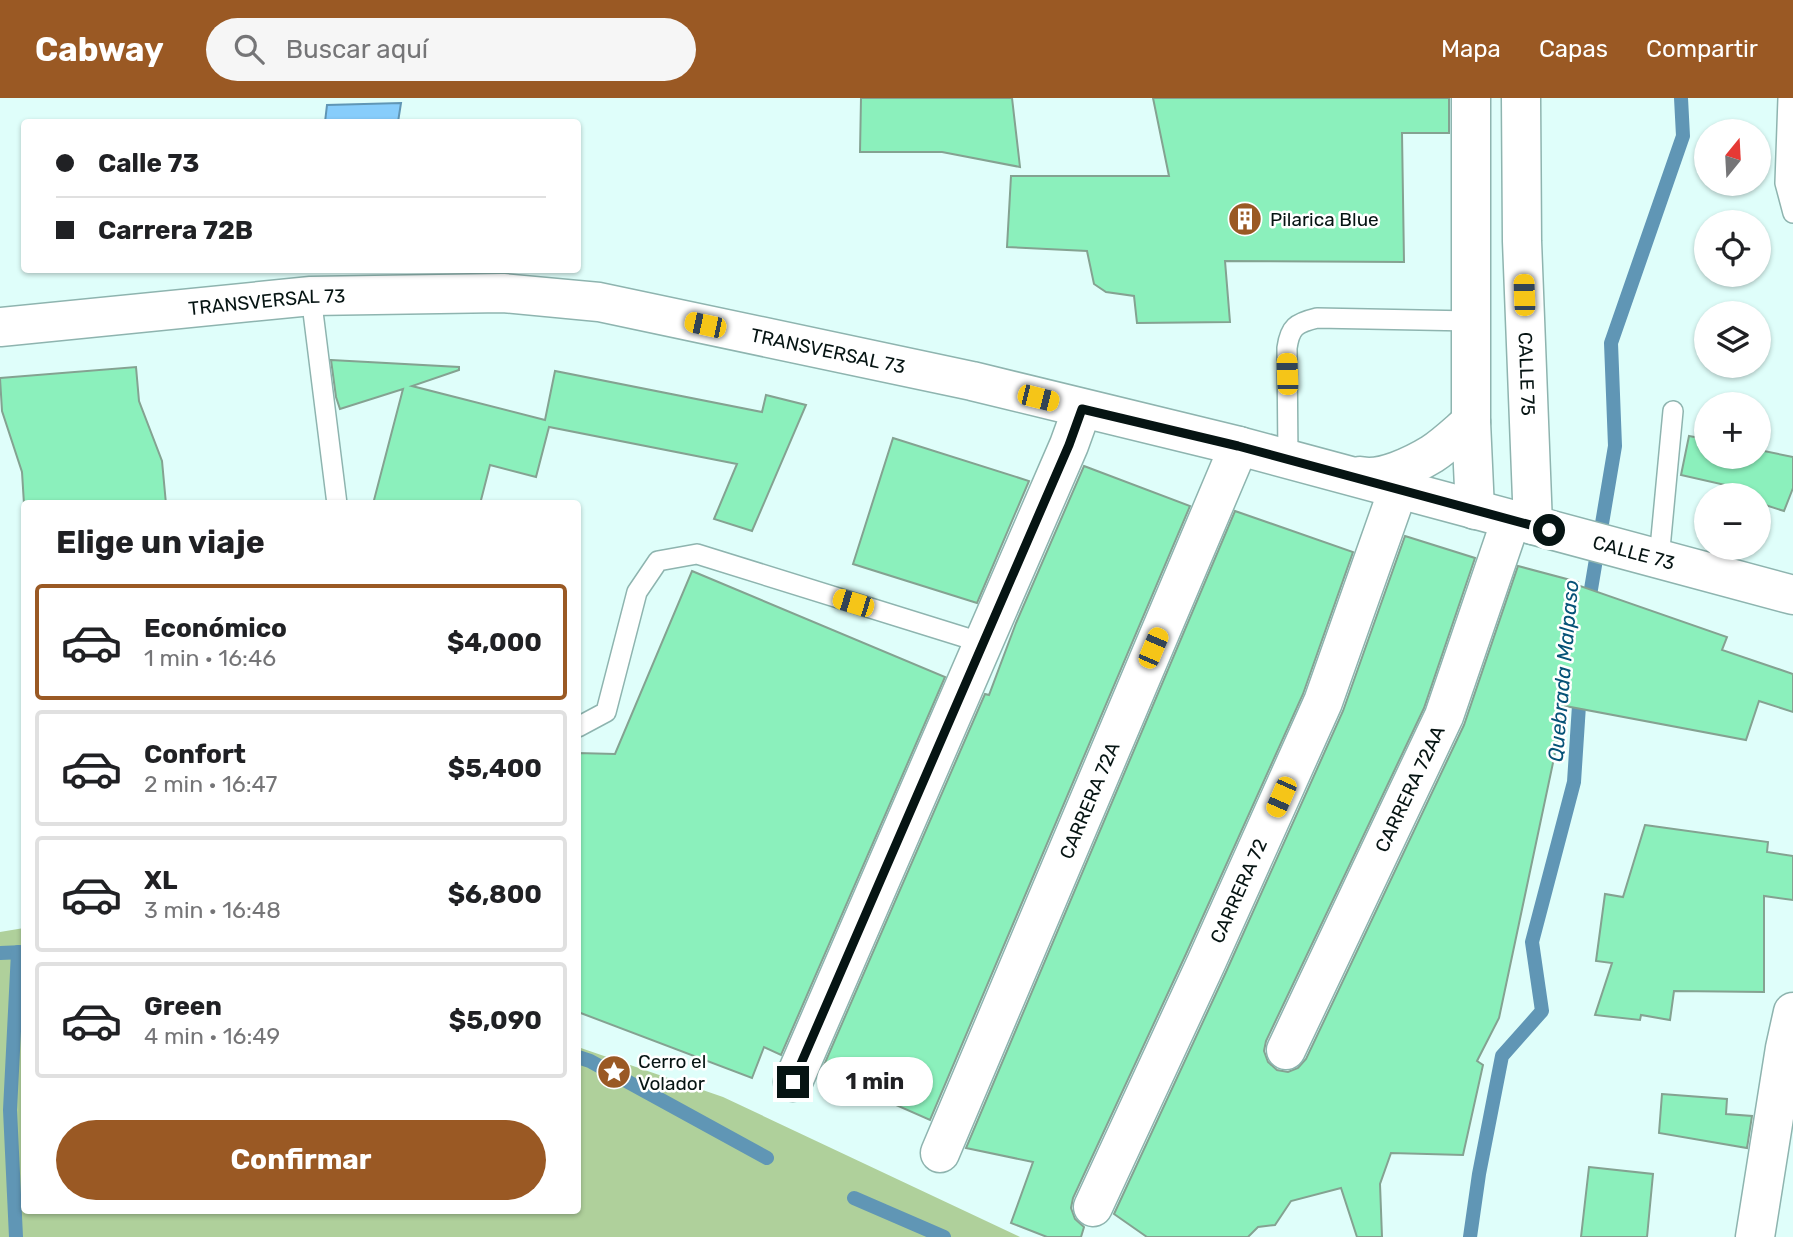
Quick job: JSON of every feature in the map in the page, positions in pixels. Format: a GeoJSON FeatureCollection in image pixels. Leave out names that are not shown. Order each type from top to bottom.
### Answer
{"type":"FeatureCollection","features":[{"type":"Feature","properties":{"kind":"street"},"geometry":{"type":"LineString","coordinates":[[1471,98],[1471,422],[1521,522]]}},
{"type":"Feature","properties":{"kind":"street","name":"CALLE 75"},"geometry":{"type":"LineString","coordinates":[[1521,98],[1521,522]]}},
{"type":"Feature","properties":{"kind":"street"},"geometry":{"type":"LineString","coordinates":[[1471,244],[1522,241]]}},
{"type":"Feature","properties":{"kind":"street","name":"TRANSVERSAL 73"},"geometry":{"type":"LineString","coordinates":[[0,327],[311,296],[503,293],[599,302],[972,381],[1238,446],[1521,522]]}},
{"type":"Feature","properties":{"kind":"street"},"geometry":{"type":"LineString","coordinates":[[793,1082],[1069,445],[1082,409]]}},
{"type":"Feature","properties":{"kind":"street"},"geometry":{"type":"LineString","coordinates":[[1328,470],[1368,478],[1398,470],[1433,454],[1471,422]]}},
{"type":"Feature","properties":{"kind":"street","name":"CARRERA 72A"},"geometry":{"type":"LineString","coordinates":[[940,1153],[1238,446]]}},
{"type":"Feature","properties":{"kind":"street","name":"CARRERA 72"},"geometry":{"type":"LineString","coordinates":[[1094,1207],[1323,702],[1398,490]]}},
{"type":"Feature","properties":{"kind":"street","name":"CALLE 73"},"geometry":{"type":"LineString","coordinates":[[1521,522],[1793,595]]}},
{"type":"Feature","properties":{"kind":"street","name":"CARRERA 72AA"},"geometry":{"type":"LineString","coordinates":[[1286,1050],[1444,716],[1521,522]]}},
{"type":"Feature","properties":{"kind":"street"},"geometry":{"type":"LineString","coordinates":[[1755,1237],[1793,1012]]}},
{"type":"Feature","properties":{"kind":"lane"},"geometry":{"type":"LineString","coordinates":[[1788,98],[1785,183],[1793,213]]}},
{"type":"Feature","properties":{"kind":"lane"},"geometry":{"type":"LineString","coordinates":[[311,296],[336,500]]}},
{"type":"Feature","properties":{"kind":"lane"},"geometry":{"type":"LineString","coordinates":[[1288,459],[1286,348],[1289,332],[1301,322],[1317,318],[1471,321]]}},
{"type":"Feature","properties":{"kind":"lane"},"geometry":{"type":"LineString","coordinates":[[1647,556],[1673,411]]}},
{"type":"Feature","properties":{"kind":"lane"},"geometry":{"type":"LineString","coordinates":[[581,725],[606,712],[636,592],[658,561],[697,554],[983,643]]}},
{"type":"Feature","properties":{"kind":"green space","name":"Cerro el Volador"},"geometry":{"type":"Polygon","coordinates":[[[21,928],[21,1214],[581,1214],[581,1048],[723,1097],[1020,1237],[0,1237],[0,932],[21,928]]]}},
{"type":"Feature","properties":{"kind":"water"},"geometry":{"type":"Polygon","coordinates":[[[401,103],[398,119],[325,119],[327,105],[401,103]]]}},
{"type":"Feature","properties":{"kind":"building"},"geometry":{"type":"Polygon","coordinates":[[[861,98],[1012,98],[1020,167],[942,152],[860,152],[861,98]]]}},
{"type":"Feature","properties":{"kind":"building"},"geometry":{"type":"Polygon","coordinates":[[[1153,98],[1449,98],[1449,133],[1402,133],[1404,262],[1225,261],[1230,322],[1137,323],[1134,296],[1106,292],[1094,284],[1087,251],[1007,247],[1011,176],[1169,176],[1153,98]]]}},
{"type":"Feature","properties":{"kind":"building"},"geometry":{"type":"Polygon","coordinates":[[[331,360],[459,367],[459,370],[412,386],[545,420],[555,371],[762,412],[766,395],[806,405],[752,531],[714,519],[737,464],[549,427],[536,477],[490,465],[481,500],[374,500],[403,389],[340,409],[331,360]]]}},
{"type":"Feature","properties":{"kind":"building"},"geometry":{"type":"Polygon","coordinates":[[[136,367],[139,401],[162,461],[166,500],[24,500],[22,472],[2,411],[0,378],[136,367]]]}},
{"type":"Feature","properties":{"kind":"building"},"geometry":{"type":"Polygon","coordinates":[[[1689,436],[1694,437],[1694,469],[1771,469],[1771,452],[1793,457],[1793,488],[1784,511],[1771,507],[1771,483],[1716,483],[1681,475],[1689,436]]]}},
{"type":"Feature","properties":{"kind":"building"},"geometry":{"type":"Polygon","coordinates":[[[893,438],[1029,481],[977,603],[853,564],[893,438]]]}},
{"type":"Feature","properties":{"kind":"building"},"geometry":{"type":"Polygon","coordinates":[[[1084,466],[1190,506],[930,1120],[821,1072],[985,694],[989,695],[1016,623],[1084,466]]]}},
{"type":"Feature","properties":{"kind":"building"},"geometry":{"type":"Polygon","coordinates":[[[1235,511],[1353,552],[1303,694],[1073,1198],[1071,1208],[1075,1219],[1084,1227],[1081,1237],[1047,1237],[1011,1223],[1033,1162],[966,1148],[1235,511]]]}},
{"type":"Feature","properties":{"kind":"building"},"geometry":{"type":"Polygon","coordinates":[[[1405,536],[1475,558],[1424,708],[1266,1041],[1264,1051],[1268,1062],[1277,1070],[1288,1072],[1298,1068],[1306,1059],[1464,725],[1518,566],[1578,582],[1577,585],[1727,637],[1722,650],[1793,674],[1793,712],[1759,701],[1746,740],[1565,706],[1499,1018],[1477,1061],[1483,1065],[1463,1155],[1391,1153],[1380,1184],[1382,1237],[1357,1237],[1341,1188],[1291,1201],[1275,1225],[1258,1227],[1248,1237],[1147,1237],[1114,1214],[1343,711],[1405,536]]]}},
{"type":"Feature","properties":{"kind":"building"},"geometry":{"type":"Polygon","coordinates":[[[692,571],[945,677],[781,1055],[764,1047],[752,1078],[581,1013],[581,753],[615,754],[692,571]]]}},
{"type":"Feature","properties":{"kind":"building"},"geometry":{"type":"Polygon","coordinates":[[[1645,825],[1768,842],[1767,852],[1793,856],[1793,900],[1764,896],[1764,992],[1674,991],[1670,1020],[1641,1015],[1640,1020],[1595,1015],[1612,963],[1596,961],[1605,894],[1623,897],[1645,825]]]}},
{"type":"Feature","properties":{"kind":"building"},"geometry":{"type":"Polygon","coordinates":[[[1662,1094],[1727,1099],[1726,1114],[1752,1116],[1747,1148],[1659,1133],[1662,1094]]]}},
{"type":"Feature","properties":{"kind":"building"},"geometry":{"type":"Polygon","coordinates":[[[1589,1167],[1653,1174],[1647,1237],[1581,1237],[1589,1167]]]}},
{"type":"Feature","properties":{"kind":"waterway","name":"Quebrada Malpaso"},"geometry":{"type":"LineString","coordinates":[[1588,607],[1615,446],[1611,343],[1683,136],[1681,98]]}},
{"type":"Feature","properties":{"kind":"waterway","name":"Quebrada Malpaso"},"geometry":{"type":"LineString","coordinates":[[1470,1237],[1479,1174],[1502,1056],[1542,1011],[1532,942],[1574,782],[1580,690]]}},
{"type":"Feature","properties":{"kind":"waterway"},"geometry":{"type":"LineString","coordinates":[[16,1237],[10,1110],[18,952]]}},
{"type":"Feature","properties":{"kind":"waterway"},"geometry":{"type":"LineString","coordinates":[[0,953],[21,952]]}},
{"type":"Feature","properties":{"kind":"waterway"},"geometry":{"type":"LineString","coordinates":[[581,1058],[767,1158]]}},
{"type":"Feature","properties":{"kind":"waterway"},"geometry":{"type":"LineString","coordinates":[[854,1198],[944,1237]]}},
{"type":"Feature","properties":{"kind":"place","name":"Pilarica Blue"},"geometry":{"type":"Point","coordinates":[1245,219]}},
{"type":"Feature","properties":{"kind":"place","name":"Cerro el Volador"},"geometry":{"type":"Point","coordinates":[614,1072]}},
{"type":"Feature","properties":{"kind":"route"},"geometry":{"type":"LineString","coordinates":[[793,1082],[1069,445],[1082,409],[1238,446],[1549,530]]}}]}
